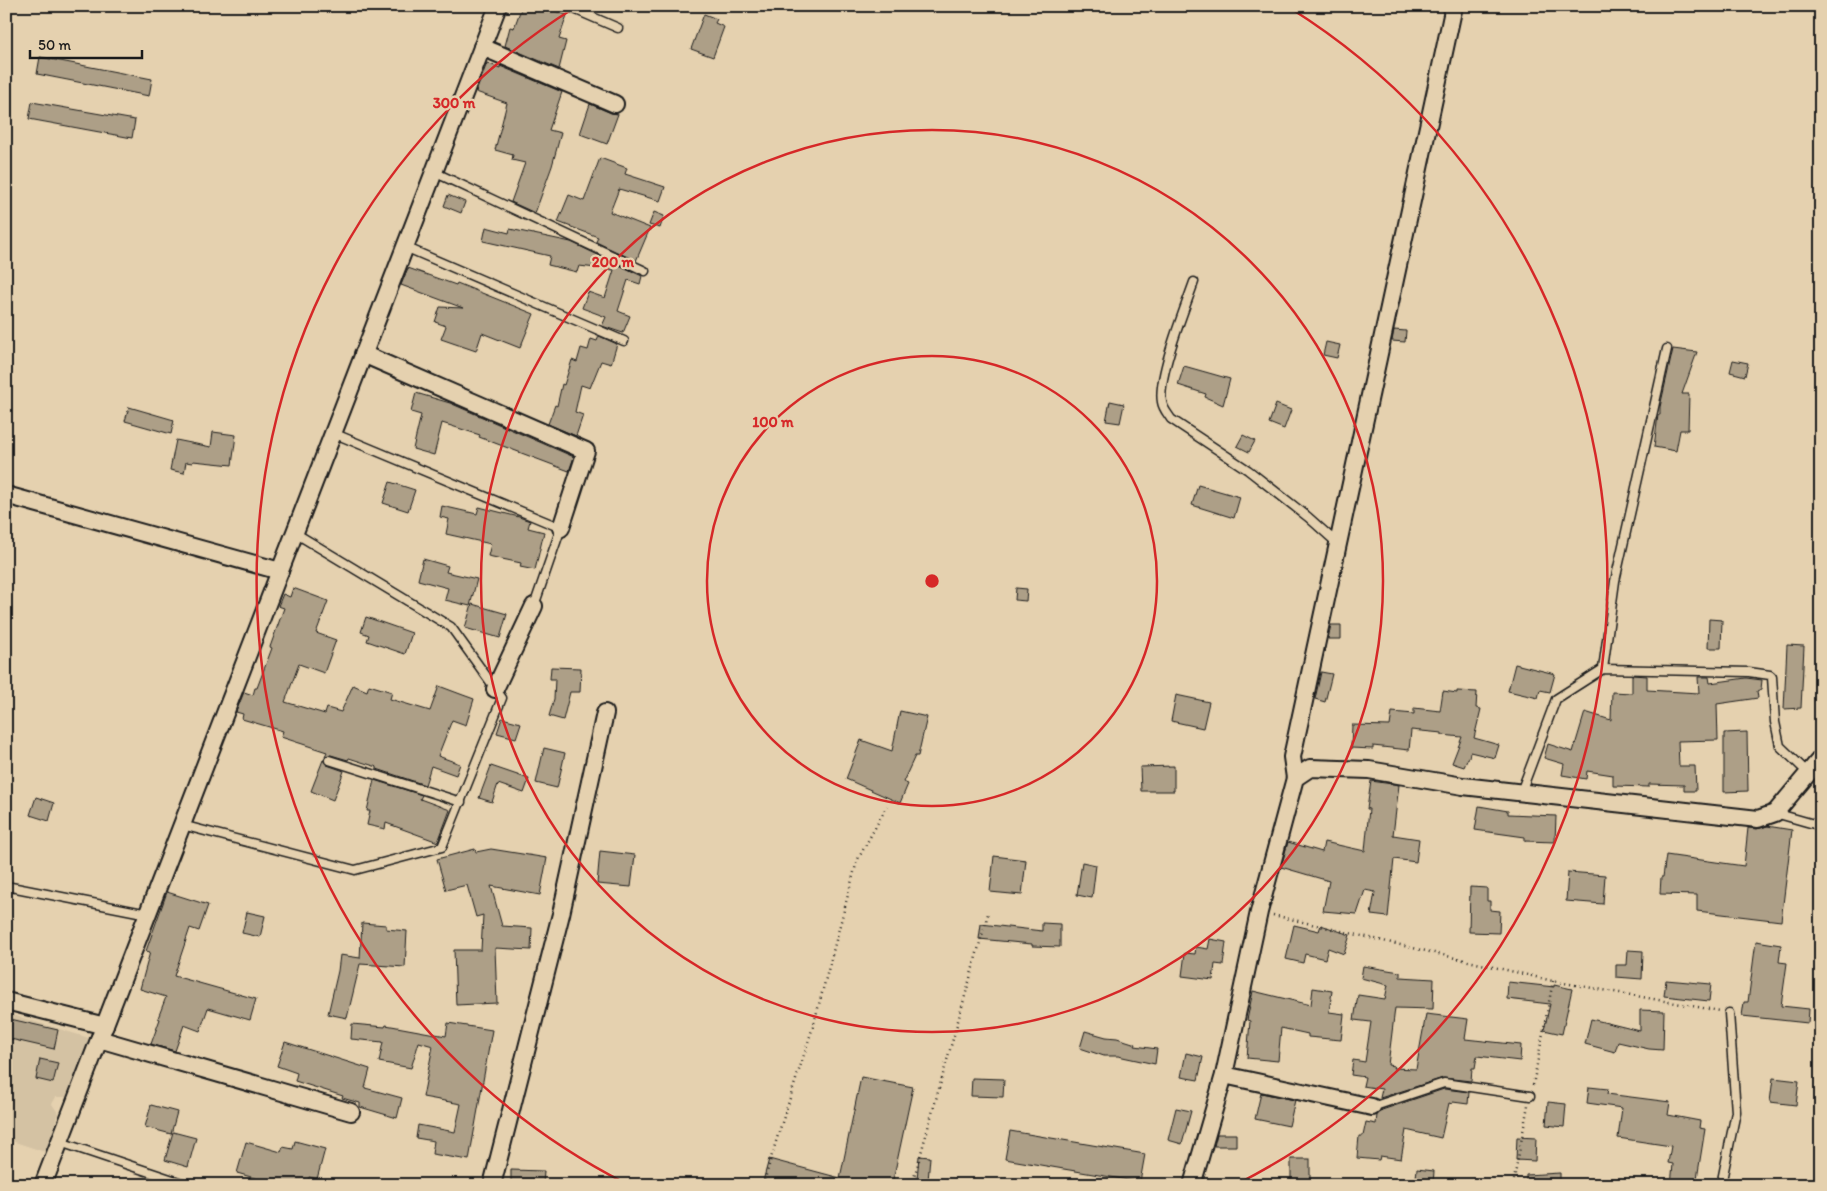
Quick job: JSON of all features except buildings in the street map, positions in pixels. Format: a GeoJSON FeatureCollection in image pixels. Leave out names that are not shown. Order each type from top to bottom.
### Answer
{"type":"FeatureCollection","features":[{"type":"Feature","properties":{"kind":"street"},"geometry":{"type":"LineString","coordinates":[[44,1185],[498,6]]}},
{"type":"Feature","properties":{"kind":"street"},"geometry":{"type":"LineString","coordinates":[[1192,1185],[1224,1075],[1259,912],[1295,778],[1292,757],[1454,6]]}},
{"type":"Feature","properties":{"kind":"street"},"geometry":{"type":"LineString","coordinates":[[482,47],[615,104]]}},
{"type":"Feature","properties":{"kind":"street"},"geometry":{"type":"LineString","coordinates":[[364,354],[586,451],[561,528]]}},
{"type":"Feature","properties":{"kind":"street"},"geometry":{"type":"LineString","coordinates":[[6,494],[280,571]]}},
{"type":"Feature","properties":{"kind":"street"},"geometry":{"type":"LineString","coordinates":[[496,689],[534,606]]}},
{"type":"Feature","properties":{"kind":"street"},"geometry":{"type":"LineString","coordinates":[[492,1185],[561,914],[605,714]]}},
{"type":"Feature","properties":{"kind":"street"},"geometry":{"type":"LineString","coordinates":[[1295,778],[1310,768],[1369,770],[1463,786],[1758,819],[1775,813],[1821,758]]}},
{"type":"Feature","properties":{"kind":"street"},"geometry":{"type":"LineString","coordinates":[[6,1002],[351,1112]]}},
{"type":"Feature","properties":{"kind":"street"},"geometry":{"type":"LineString","coordinates":[[1224,1075],[1372,1107]]}},
{"type":"Feature","properties":{"kind":"lane"},"geometry":{"type":"LineString","coordinates":[[567,6],[618,28]]}},
{"type":"Feature","properties":{"kind":"lane"},"geometry":{"type":"LineString","coordinates":[[434,172],[645,271]]}},
{"type":"Feature","properties":{"kind":"lane"},"geometry":{"type":"LineString","coordinates":[[405,247],[624,341]]}},
{"type":"Feature","properties":{"kind":"lane"},"geometry":{"type":"LineString","coordinates":[[1194,282],[1163,379],[1161,400],[1163,408],[1172,419],[1248,470],[1308,517],[1339,545]]}},
{"type":"Feature","properties":{"kind":"lane"},"geometry":{"type":"LineString","coordinates":[[1604,669],[1615,581],[1667,349]]}},
{"type":"Feature","properties":{"kind":"lane"},"geometry":{"type":"LineString","coordinates":[[333,433],[561,528],[534,606]]}},
{"type":"Feature","properties":{"kind":"lane"},"geometry":{"type":"LineString","coordinates":[[182,825],[355,870],[442,846],[502,698],[451,627],[295,533]]}},
{"type":"Feature","properties":{"kind":"lane"},"geometry":{"type":"LineString","coordinates":[[1521,792],[1556,699],[1604,669],[1749,672],[1770,675],[1774,694],[1775,722],[1780,746],[1808,773]]}},
{"type":"Feature","properties":{"kind":"lane"},"geometry":{"type":"LineString","coordinates":[[329,760],[461,802]]}},
{"type":"Feature","properties":{"kind":"lane"},"geometry":{"type":"LineString","coordinates":[[1775,813],[1821,826]]}},
{"type":"Feature","properties":{"kind":"lane"},"geometry":{"type":"LineString","coordinates":[[6,886],[148,914]]}},
{"type":"Feature","properties":{"kind":"lane"},"geometry":{"type":"LineString","coordinates":[[1721,1185],[1736,1112],[1729,1013]]}},
{"type":"Feature","properties":{"kind":"lane"},"geometry":{"type":"LineString","coordinates":[[1372,1107],[1444,1083],[1530,1096]]}},
{"type":"Feature","properties":{"kind":"lane"},"geometry":{"type":"LineString","coordinates":[[60,1142],[188,1185]]}},
{"type":"Feature","properties":{"kind":"path"},"geometry":{"type":"LineString","coordinates":[[764,1185],[813,1027],[857,860],[887,806]]}},
{"type":"Feature","properties":{"kind":"path"},"geometry":{"type":"LineString","coordinates":[[1259,912],[1553,981],[1729,1013]]}},
{"type":"Feature","properties":{"kind":"path"},"geometry":{"type":"LineString","coordinates":[[912,1185],[988,914]]}},
{"type":"Feature","properties":{"kind":"path"},"geometry":{"type":"LineString","coordinates":[[1513,1185],[1553,981]]}},
{"type":"Feature","properties":{"kind":"shaded area"},"geometry":{"type":"Polygon","coordinates":[[[6,1013],[89,1038],[67,1097],[56,1097],[52,1104],[58,1113],[48,1153],[6,1139],[6,1013]]]}}]}
